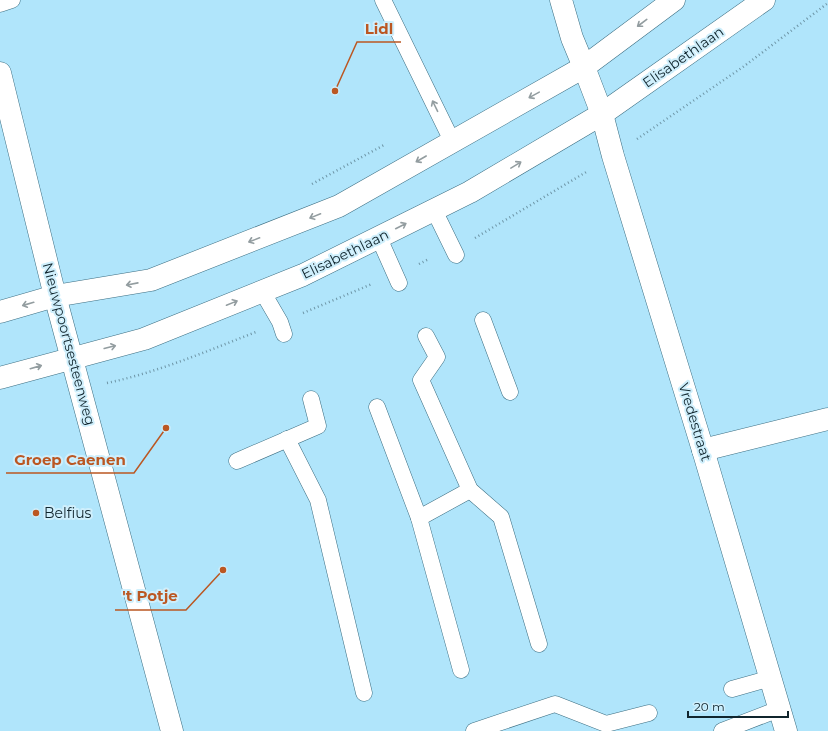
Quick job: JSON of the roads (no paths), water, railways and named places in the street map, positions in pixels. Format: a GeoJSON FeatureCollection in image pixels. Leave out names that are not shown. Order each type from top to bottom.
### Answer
{"type":"FeatureCollection","features":[{"type":"Feature","properties":{"kind":"main road"},"geometry":{"type":"LineString","coordinates":[[561,0],[572,38],[602,114]]}},
{"type":"Feature","properties":{"kind":"main road"},"geometry":{"type":"LineString","coordinates":[[0,312],[55,296],[151,280],[339,206],[584,67],[674,0]]}},
{"type":"Feature","properties":{"kind":"main road","name":"Elisabethlaan"},"geometry":{"type":"LineString","coordinates":[[0,378],[72,357],[144,339],[303,275],[379,238],[470,192],[602,114],[764,0]]}},
{"type":"Feature","properties":{"kind":"main road","name":"Nieuwpoortsesteenweg"},"geometry":{"type":"LineString","coordinates":[[0,73],[55,296],[172,731]]}},
{"type":"Feature","properties":{"kind":"main road","name":"Vredestraat"},"geometry":{"type":"LineString","coordinates":[[602,114],[613,156],[703,450],[786,731]]}},
{"type":"Feature","properties":{"kind":"main road"},"geometry":{"type":"LineString","coordinates":[[703,450],[828,419]]}},
{"type":"Feature","properties":{"kind":"lane"},"geometry":{"type":"LineString","coordinates":[[0,4],[12,0]]}},
{"type":"Feature","properties":{"kind":"lane"},"geometry":{"type":"LineString","coordinates":[[384,0],[452,141]]}},
{"type":"Feature","properties":{"kind":"lane"},"geometry":{"type":"LineString","coordinates":[[434,210],[456,255]]}},
{"type":"Feature","properties":{"kind":"lane"},"geometry":{"type":"LineString","coordinates":[[379,238],[399,283]]}},
{"type":"Feature","properties":{"kind":"lane"},"geometry":{"type":"LineString","coordinates":[[262,292],[280,322],[284,334]]}},
{"type":"Feature","properties":{"kind":"lane"},"geometry":{"type":"LineString","coordinates":[[483,320],[510,392]]}},
{"type":"Feature","properties":{"kind":"lane"},"geometry":{"type":"LineString","coordinates":[[426,336],[437,357],[421,380],[470,490],[502,517],[538,644]]}},
{"type":"Feature","properties":{"kind":"lane"},"geometry":{"type":"LineString","coordinates":[[237,461],[318,426],[311,399]]}},
{"type":"Feature","properties":{"kind":"lane"},"geometry":{"type":"LineString","coordinates":[[378,407],[419,518],[461,670]]}},
{"type":"Feature","properties":{"kind":"lane"},"geometry":{"type":"LineString","coordinates":[[287,439],[318,500],[364,693]]}},
{"type":"Feature","properties":{"kind":"lane"},"geometry":{"type":"LineString","coordinates":[[419,518],[470,490]]}},
{"type":"Feature","properties":{"kind":"lane"},"geometry":{"type":"LineString","coordinates":[[732,689],[771,678]]}},
{"type":"Feature","properties":{"kind":"lane"},"geometry":{"type":"LineString","coordinates":[[474,731],[555,704],[606,724],[649,713]]}},
{"type":"Feature","properties":{"kind":"lane"},"geometry":{"type":"LineString","coordinates":[[722,731],[780,709]]}},
{"type":"Feature","properties":{"kind":"place","name":"Lidl"},"geometry":{"type":"Point","coordinates":[335,91]}},
{"type":"Feature","properties":{"kind":"place","name":"Groep Caenen"},"geometry":{"type":"Point","coordinates":[166,428]}},
{"type":"Feature","properties":{"kind":"place","name":"Belfius"},"geometry":{"type":"Point","coordinates":[36,513]}},
{"type":"Feature","properties":{"kind":"place","name":"'t Potje"},"geometry":{"type":"Point","coordinates":[223,570]}}]}
